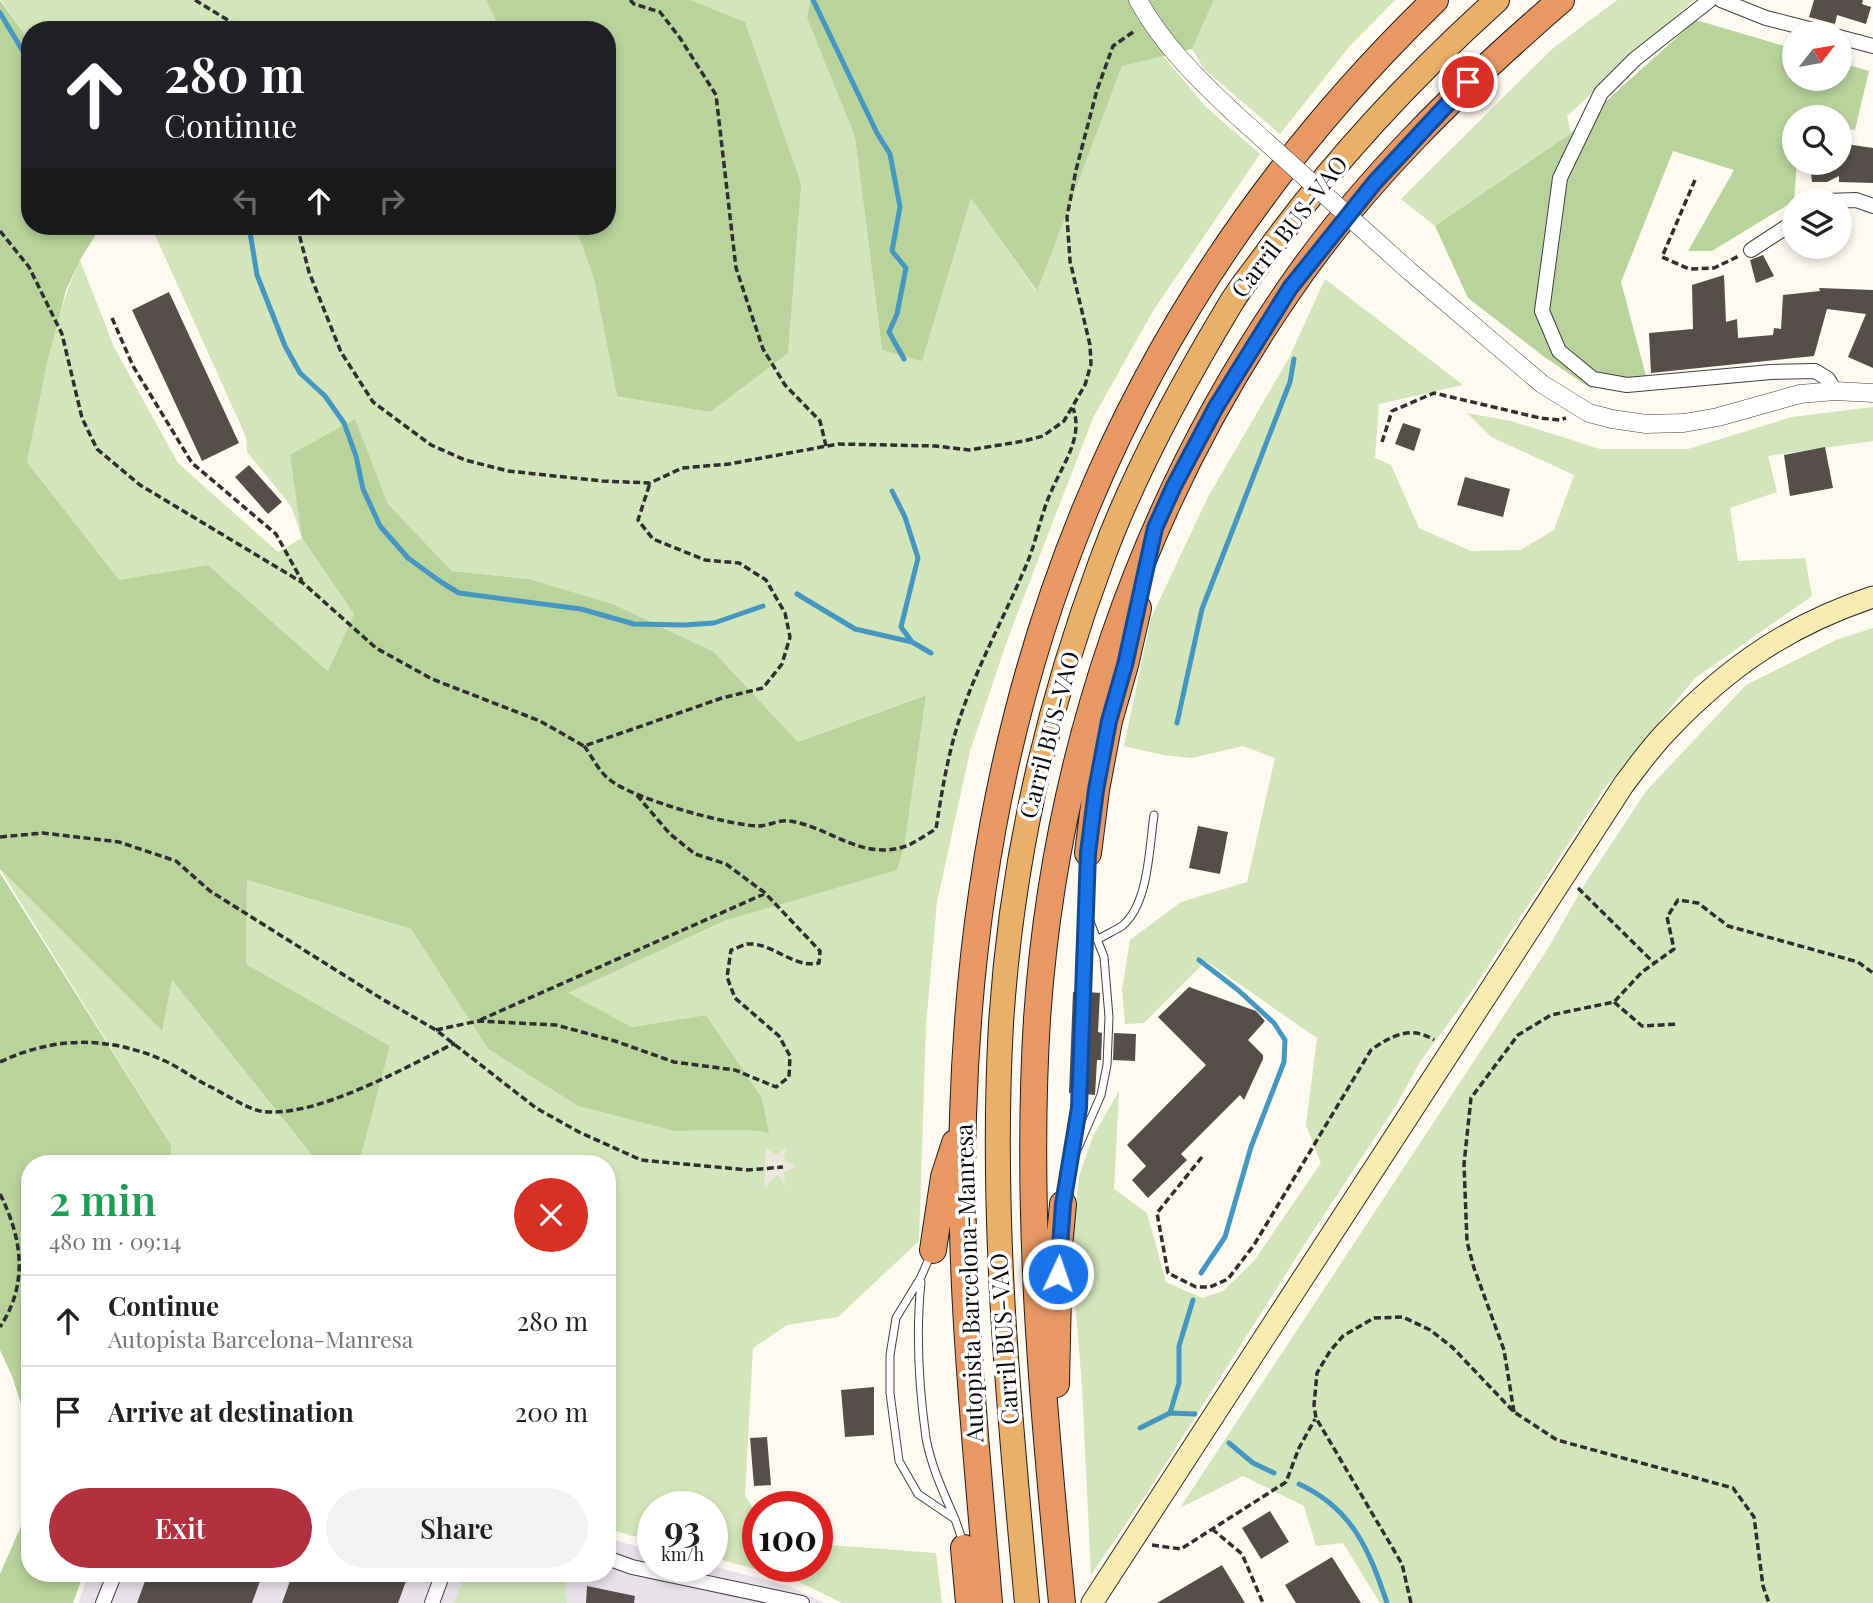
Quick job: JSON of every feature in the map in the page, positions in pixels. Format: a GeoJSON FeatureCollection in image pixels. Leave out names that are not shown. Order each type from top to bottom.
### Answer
{"type":"FeatureCollection","features":[{"type":"Feature","properties":{"kind":"highway","name":"Autopista Barcelona-Manresa"},"geometry":{"type":"LineString","coordinates":[[989,1603],[965,1281],[963,1118],[968,999],[982,889],[1012,732],[1037,642],[1066,555],[1101,470],[1141,387],[1186,306],[1236,230],[1321,120],[1374,61],[1435,0]]}},
{"type":"Feature","properties":{"kind":"highway","name":"Carril BUS-VAO"},"geometry":{"type":"LineString","coordinates":[[1027,1603],[1006,1382],[999,1266],[1001,1024],[1023,840],[1052,712],[1101,560],[1143,467],[1233,300],[1288,224],[1336,165],[1404,88],[1497,0]]}},
{"type":"Feature","properties":{"kind":"highway"},"geometry":{"type":"LineString","coordinates":[[1061,1594],[1034,1248],[1034,1091],[1041,972],[1057,859],[1080,746],[1106,657],[1155,528],[1174,486],[1239,367],[1290,288],[1375,182],[1436,116],[1503,50],[1561,0]]}},
{"type":"Feature","properties":{"kind":"highway"},"geometry":{"type":"LineString","coordinates":[[1088,853],[1109,721],[1125,665],[1155,528]]}},
{"type":"Feature","properties":{"kind":"highway"},"geometry":{"type":"LineString","coordinates":[[933,1250],[944,1177],[963,1118]]}},
{"type":"Feature","properties":{"kind":"highway"},"geometry":{"type":"LineString","coordinates":[[1050,1476],[1058,1356],[1058,1287],[1063,1204]]}},
{"type":"Feature","properties":{"kind":"highway"},"geometry":{"type":"LineString","coordinates":[[964,1548],[969,1603]]}},
{"type":"Feature","properties":{"kind":"main road"},"geometry":{"type":"LineString","coordinates":[[1092,1603],[1142,1541],[1447,1055],[1624,784],[1667,731],[1718,682],[1777,638],[1873,597]]}},
{"type":"Feature","properties":{"kind":"street"},"geometry":{"type":"LineString","coordinates":[[1138,0],[1152,25],[1188,70],[1233,112],[1513,362],[1542,384],[1589,413],[1646,424],[1684,423],[1718,417],[1800,394],[1835,391],[1873,393]]}},
{"type":"Feature","properties":{"kind":"street"},"geometry":{"type":"LineString","coordinates":[[1710,0],[1635,59],[1601,93],[1560,178],[1542,312],[1559,351],[1593,379],[1627,385],[1771,372],[1815,371],[1828,379],[1835,391]]}},
{"type":"Feature","properties":{"kind":"street"},"geometry":{"type":"LineString","coordinates":[[1721,0],[1782,22]]}},
{"type":"Feature","properties":{"kind":"street"},"geometry":{"type":"LineString","coordinates":[[1852,40],[1873,46]]}},
{"type":"Feature","properties":{"kind":"street"},"geometry":{"type":"LineString","coordinates":[[1852,200],[1873,206]]}},
{"type":"Feature","properties":{"kind":"street"},"geometry":{"type":"LineString","coordinates":[[1751,250],[1782,230]]}},
{"type":"Feature","properties":{"kind":"street"},"geometry":{"type":"LineString","coordinates":[[616,1561],[632,1567],[802,1603]]}},
{"type":"Feature","properties":{"kind":"street"},"geometry":{"type":"LineString","coordinates":[[103,1603],[111,1582]]}},
{"type":"Feature","properties":{"kind":"street"},"geometry":{"type":"LineString","coordinates":[[432,1603],[440,1582]]}},
{"type":"Feature","properties":{"kind":"lane"},"geometry":{"type":"LineString","coordinates":[[1097,940],[1121,926],[1138,906],[1154,815]]}},
{"type":"Feature","properties":{"kind":"lane"},"geometry":{"type":"LineString","coordinates":[[1063,1204],[1079,1108],[1088,853]]}},
{"type":"Feature","properties":{"kind":"lane"},"geometry":{"type":"LineString","coordinates":[[1067,1173],[1101,1094],[1107,1065],[1109,1017],[1104,957],[1084,909]]}},
{"type":"Feature","properties":{"kind":"lane"},"geometry":{"type":"LineString","coordinates":[[933,1250],[921,1277],[896,1318],[890,1355],[890,1393],[898,1461],[918,1494],[956,1519]]}},
{"type":"Feature","properties":{"kind":"lane"},"geometry":{"type":"LineString","coordinates":[[921,1277],[917,1322],[927,1440],[964,1548]]}},
{"type":"Feature","properties":{"kind":"path"},"geometry":{"type":"LineString","coordinates":[[195,0],[229,21]]}},
{"type":"Feature","properties":{"kind":"path"},"geometry":{"type":"LineString","coordinates":[[630,0],[634,4],[660,12],[716,95],[736,268],[763,349],[785,385],[820,421],[826,446]]}},
{"type":"Feature","properties":{"kind":"path"},"geometry":{"type":"LineString","coordinates":[[299,235],[309,272],[341,352],[373,402],[430,445],[465,460],[508,471],[650,483],[682,468],[729,464],[838,444],[969,450],[1024,441],[1043,436],[1064,421],[1085,386],[1091,364],[1088,335],[1070,261],[1067,217],[1097,90],[1113,46],[1138,29],[1152,25]]}},
{"type":"Feature","properties":{"kind":"path"},"geometry":{"type":"LineString","coordinates":[[1695,180],[1662,257],[1689,270],[1714,268],[1751,250]]}},
{"type":"Feature","properties":{"kind":"path"},"geometry":{"type":"LineString","coordinates":[[0,231],[29,267],[62,334],[82,418],[97,449],[140,485],[303,583],[376,648],[432,679],[540,721],[584,746],[609,780],[635,793],[671,806],[748,824],[760,826],[788,820],[876,851],[904,847],[936,829],[962,710],[1026,567],[1051,491],[1064,469],[1076,434],[1077,419],[1073,408]]}},
{"type":"Feature","properties":{"kind":"path"},"geometry":{"type":"LineString","coordinates":[[112,318],[133,366],[192,463],[276,534],[303,583]]}},
{"type":"Feature","properties":{"kind":"path"},"geometry":{"type":"LineString","coordinates":[[1382,442],[1392,411],[1434,393],[1540,418],[1560,420],[1589,413]]}},
{"type":"Feature","properties":{"kind":"path"},"geometry":{"type":"LineString","coordinates":[[584,746],[722,698],[763,688],[782,664],[790,637],[785,613],[766,580],[739,564],[705,559],[653,540],[638,520],[650,483]]}},
{"type":"Feature","properties":{"kind":"path"},"geometry":{"type":"LineString","coordinates":[[478,1021],[556,1025],[615,1041],[674,1062],[735,1070],[776,1087],[789,1077],[790,1056],[779,1035],[736,998],[727,977],[731,950],[748,944],[777,951],[812,965],[819,963],[820,951],[765,893],[726,864],[695,854],[670,834],[635,793]]}},
{"type":"Feature","properties":{"kind":"path"},"geometry":{"type":"LineString","coordinates":[[0,836],[43,833],[119,842],[176,861],[210,891],[436,1030],[536,1108],[579,1132],[641,1160],[748,1170],[783,1167]]}},
{"type":"Feature","properties":{"kind":"path"},"geometry":{"type":"LineString","coordinates":[[1570,899],[1576,886],[1654,963]]}},
{"type":"Feature","properties":{"kind":"path"},"geometry":{"type":"LineString","coordinates":[[436,1030],[478,1021],[765,893]]}},
{"type":"Feature","properties":{"kind":"path"},"geometry":{"type":"LineString","coordinates":[[1514,1412],[1504,1350],[1467,1241],[1464,1164],[1471,1098],[1517,1035],[1551,1015],[1614,1002],[1642,972],[1674,949],[1667,917],[1678,900],[1698,903],[1728,926],[1858,962],[1873,973]]}},
{"type":"Feature","properties":{"kind":"path"},"geometry":{"type":"LineString","coordinates":[[1614,1002],[1642,1026],[1678,1024]]}},
{"type":"Feature","properties":{"kind":"path"},"geometry":{"type":"LineString","coordinates":[[1202,1157],[1157,1213],[1168,1273],[1196,1287],[1210,1287],[1228,1279],[1254,1245],[1371,1050],[1392,1036],[1414,1031],[1432,1038],[1447,1055]]}},
{"type":"Feature","properties":{"kind":"path"},"geometry":{"type":"LineString","coordinates":[[0,1062],[45,1045],[84,1042],[110,1044],[137,1050],[168,1062],[259,1111],[303,1110],[373,1082],[454,1043]]}},
{"type":"Feature","properties":{"kind":"path"},"geometry":{"type":"LineString","coordinates":[[0,1194],[12,1219],[19,1251],[18,1285],[0,1327]]}},
{"type":"Feature","properties":{"kind":"path"},"geometry":{"type":"LineString","coordinates":[[1411,1603],[1402,1564],[1316,1418],[1314,1405],[1317,1373],[1330,1351],[1343,1336],[1374,1318],[1403,1317],[1430,1330],[1452,1347],[1514,1412],[1557,1440],[1733,1488],[1754,1517],[1763,1586],[1769,1603]]}},
{"type":"Feature","properties":{"kind":"path"},"geometry":{"type":"LineString","coordinates":[[1142,1541],[1181,1549],[1286,1482],[1299,1448],[1316,1418]]}},
{"type":"Feature","properties":{"kind":"path"},"geometry":{"type":"LineString","coordinates":[[1212,1529],[1242,1554],[1263,1603]]}},
{"type":"Feature","properties":{"kind":"path"},"geometry":{"type":"LineString","coordinates":[[1142,1541],[1157,1534]]}},
{"type":"Feature","properties":{"kind":"shaded area"},"geometry":{"type":"Polygon","coordinates":[[[766,1148],[776,1155],[786,1148],[784,1160],[796,1167],[784,1172],[785,1186],[778,1175],[764,1188],[766,1148]]]}},
{"type":"Feature","properties":{"kind":"shaded area"},"geometry":{"type":"Polygon","coordinates":[[[616,1541],[637,1546],[637,1582],[728,1582],[728,1570],[742,1574],[742,1582],[774,1582],[789,1586],[824,1603],[78,1603],[86,1582],[616,1582],[616,1541]]]}},
{"type":"Feature","properties":{"kind":"green space"},"geometry":{"type":"Polygon","coordinates":[[[0,0],[21,29],[21,235],[95,235],[66,290],[47,363],[27,462],[119,580],[208,565],[328,671],[354,614],[302,538],[290,455],[355,419],[388,504],[452,571],[529,579],[613,604],[714,652],[798,742],[926,695],[904,847],[897,870],[727,920],[568,993],[632,1027],[706,1015],[762,1098],[769,1133],[748,1130],[674,1131],[578,1106],[488,1049],[411,929],[247,880],[246,964],[390,1046],[361,1155],[312,1155],[172,980],[162,1031],[0,869],[0,0]]]}},
{"type":"Feature","properties":{"kind":"green space"},"geometry":{"type":"Polygon","coordinates":[[[1,0],[486,0],[496,21],[21,21],[21,29],[1,0]]]}},
{"type":"Feature","properties":{"kind":"green space"},"geometry":{"type":"Polygon","coordinates":[[[486,0],[691,0],[745,22],[801,184],[788,353],[710,412],[617,396],[594,279],[578,235],[616,235],[616,21],[496,21],[486,0]]]}},
{"type":"Feature","properties":{"kind":"green space"},"geometry":{"type":"Polygon","coordinates":[[[691,0],[810,0],[807,18],[855,137],[882,349],[922,360],[971,197],[1036,291],[1122,66],[1154,45],[1206,107],[1260,154],[1153,311],[1093,418],[1008,638],[970,751],[937,902],[926,1025],[919,1241],[838,1317],[787,1325],[753,1348],[745,1491],[742,1491],[742,1565],[728,1561],[728,1491],[637,1491],[637,1537],[616,1531],[616,1155],[361,1155],[390,1046],[246,964],[247,880],[411,929],[488,1049],[578,1106],[674,1131],[748,1130],[768,1133],[762,1098],[706,1015],[632,1027],[567,993],[728,920],[925,695],[798,742],[714,652],[613,604],[529,579],[452,571],[388,504],[354,419],[302,538],[291,506],[247,452],[246,437],[155,235],[578,235],[594,279],[617,396],[745,22],[691,0]]]}},
{"type":"Feature","properties":{"kind":"green space"},"geometry":{"type":"Polygon","coordinates":[[[810,0],[1214,0],[1192,49],[1122,66],[1037,291],[971,198],[922,361],[882,350],[855,137],[807,18],[810,0]]]}},
{"type":"Feature","properties":{"kind":"green space"},"geometry":{"type":"Polygon","coordinates":[[[1214,0],[1395,0],[1349,47],[1280,134],[1204,69],[1192,49],[1214,0]]]}},
{"type":"Feature","properties":{"kind":"green space"},"geometry":{"type":"Polygon","coordinates":[[[1617,0],[1694,0],[1567,116],[1571,133],[1435,226],[1401,199],[1552,49],[1617,0]]]}},
{"type":"Feature","properties":{"kind":"green space"},"geometry":{"type":"Polygon","coordinates":[[[1696,20],[1782,45],[1782,91],[1852,91],[1852,66],[1869,71],[1855,130],[1852,130],[1852,105],[1782,105],[1782,175],[1796,175],[1795,189],[1782,189],[1782,208],[1712,251],[1688,251],[1734,170],[1673,151],[1621,282],[1646,376],[1590,388],[1543,356],[1468,298],[1435,226],[1571,133],[1696,20]]]}},
{"type":"Feature","properties":{"kind":"green space"},"geometry":{"type":"Polygon","coordinates":[[[80,260],[114,347],[178,463],[278,552],[302,538],[354,614],[328,671],[208,565],[119,581],[27,462],[54,334],[80,260]]]}},
{"type":"Feature","properties":{"kind":"green space"},"geometry":{"type":"Polygon","coordinates":[[[1325,279],[1463,385],[1379,404],[1375,458],[1391,465],[1419,528],[1471,551],[1520,550],[1554,530],[1574,475],[1491,437],[1467,413],[1511,421],[1600,449],[1688,449],[1792,417],[1873,407],[1873,441],[1768,456],[1777,492],[1730,508],[1738,561],[1805,558],[1812,596],[1695,678],[1604,789],[1472,991],[1420,1062],[1397,1104],[1149,1490],[1091,1575],[1082,1386],[1071,1251],[1079,1176],[1093,1136],[1119,1091],[1114,1189],[1147,1213],[1166,1282],[1202,1298],[1223,1291],[1254,1261],[1321,1163],[1306,1125],[1317,1038],[1206,961],[1144,1023],[1125,1024],[1122,990],[1130,940],[1181,902],[1247,882],[1275,758],[1243,746],[1192,758],[1124,746],[1151,618],[1208,497],[1289,358],[1325,279]]]}},
{"type":"Feature","properties":{"kind":"green space"},"geometry":{"type":"Polygon","coordinates":[[[1873,628],[1873,1603],[1380,1603],[1343,1543],[1316,1546],[1304,1506],[1243,1476],[1180,1508],[1547,950],[1586,882],[1647,790],[1746,685],[1836,640],[1873,628]]]}},
{"type":"Feature","properties":{"kind":"green space"},"geometry":{"type":"Polygon","coordinates":[[[0,869],[161,1030],[172,980],[312,1155],[172,1155],[171,1145],[0,869]]]}},
{"type":"Feature","properties":{"kind":"green space"},"geometry":{"type":"Polygon","coordinates":[[[0,873],[171,1145],[172,1155],[21,1155],[21,1404],[0,1350],[0,873]]]}},
{"type":"Feature","properties":{"kind":"green space"},"geometry":{"type":"Polygon","coordinates":[[[21,1526],[21,1582],[81,1582],[73,1603],[0,1603],[0,1574],[21,1526]]]}},
{"type":"Feature","properties":{"kind":"green space"},"geometry":{"type":"Polygon","coordinates":[[[833,1545],[936,1553],[942,1603],[842,1603],[799,1582],[833,1582],[833,1545]]]}},
{"type":"Feature","properties":{"kind":"green space"},"geometry":{"type":"Polygon","coordinates":[[[462,1582],[565,1582],[567,1603],[454,1603],[462,1582]]]}},
{"type":"Feature","properties":{"kind":"building"},"geometry":{"type":"Polygon","coordinates":[[[1814,0],[1863,0],[1862,4],[1871,7],[1866,24],[1837,15],[1836,21],[1809,17],[1814,0]]]}},
{"type":"Feature","properties":{"kind":"building"},"geometry":{"type":"Polygon","coordinates":[[[1852,145],[1873,148],[1873,183],[1839,182],[1839,176],[1827,182],[1812,182],[1811,175],[1852,175],[1852,145]]]}},
{"type":"Feature","properties":{"kind":"building"},"geometry":{"type":"Polygon","coordinates":[[[1763,255],[1774,276],[1756,283],[1750,260],[1763,255]]]}},
{"type":"Feature","properties":{"kind":"building"},"geometry":{"type":"Polygon","coordinates":[[[1724,275],[1726,322],[1737,319],[1738,338],[1773,335],[1774,328],[1781,329],[1783,295],[1820,291],[1819,288],[1873,290],[1873,368],[1848,357],[1866,314],[1827,309],[1814,356],[1651,373],[1649,333],[1693,329],[1692,285],[1724,275]]]}},
{"type":"Feature","properties":{"kind":"building"},"geometry":{"type":"Polygon","coordinates":[[[169,292],[239,443],[202,461],[132,310],[169,292]]]}},
{"type":"Feature","properties":{"kind":"building"},"geometry":{"type":"Polygon","coordinates":[[[1403,423],[1421,429],[1414,451],[1395,444],[1403,423]]]}},
{"type":"Feature","properties":{"kind":"building"},"geometry":{"type":"Polygon","coordinates":[[[1825,447],[1833,488],[1790,496],[1784,455],[1825,447]]]}},
{"type":"Feature","properties":{"kind":"building"},"geometry":{"type":"Polygon","coordinates":[[[249,465],[282,502],[268,514],[235,477],[249,465]]]}},
{"type":"Feature","properties":{"kind":"building"},"geometry":{"type":"Polygon","coordinates":[[[1465,477],[1510,489],[1503,517],[1457,505],[1465,477]]]}},
{"type":"Feature","properties":{"kind":"building"},"geometry":{"type":"Polygon","coordinates":[[[1198,826],[1228,832],[1220,874],[1189,868],[1198,826]]]}},
{"type":"Feature","properties":{"kind":"building"},"geometry":{"type":"Polygon","coordinates":[[[1189,987],[1256,1011],[1265,1021],[1248,1040],[1263,1055],[1263,1059],[1244,1100],[1240,1095],[1181,1154],[1187,1160],[1148,1198],[1132,1180],[1146,1166],[1127,1145],[1206,1065],[1158,1017],[1189,987]]]}},
{"type":"Feature","properties":{"kind":"building"},"geometry":{"type":"Polygon","coordinates":[[[1073,992],[1076,992],[1073,1093],[1069,1093],[1073,992]]]}},
{"type":"Feature","properties":{"kind":"building"},"geometry":{"type":"Polygon","coordinates":[[[1088,992],[1100,993],[1098,1032],[1102,1033],[1101,1060],[1097,1060],[1095,1095],[1085,1094],[1088,992]]]}},
{"type":"Feature","properties":{"kind":"building"},"geometry":{"type":"Polygon","coordinates":[[[1114,1033],[1136,1034],[1135,1061],[1113,1060],[1114,1033]]]}},
{"type":"Feature","properties":{"kind":"building"},"geometry":{"type":"Polygon","coordinates":[[[874,1387],[874,1435],[845,1437],[841,1390],[874,1387]]]}},
{"type":"Feature","properties":{"kind":"building"},"geometry":{"type":"Polygon","coordinates":[[[767,1437],[771,1485],[754,1486],[750,1438],[767,1437]]]}},
{"type":"Feature","properties":{"kind":"building"},"geometry":{"type":"Polygon","coordinates":[[[1270,1511],[1289,1542],[1261,1559],[1242,1528],[1270,1511]]]}},
{"type":"Feature","properties":{"kind":"building"},"geometry":{"type":"Polygon","coordinates":[[[1332,1557],[1361,1603],[1296,1603],[1285,1585],[1332,1557]]]}},
{"type":"Feature","properties":{"kind":"building"},"geometry":{"type":"Polygon","coordinates":[[[1222,1565],[1245,1603],[1157,1603],[1222,1565]]]}},
{"type":"Feature","properties":{"kind":"building"},"geometry":{"type":"Polygon","coordinates":[[[145,1582],[260,1582],[252,1603],[137,1603],[145,1582]]]}},
{"type":"Feature","properties":{"kind":"building"},"geometry":{"type":"Polygon","coordinates":[[[290,1582],[406,1582],[398,1603],[282,1603],[290,1582]]]}},
{"type":"Feature","properties":{"kind":"building"},"geometry":{"type":"Polygon","coordinates":[[[587,1586],[635,1596],[634,1603],[586,1603],[587,1586]]]}},
{"type":"Feature","properties":{"kind":"waterway"},"geometry":{"type":"LineString","coordinates":[[813,0],[877,133],[890,154],[900,207],[892,251],[906,268],[897,314],[889,332],[904,359]]}},
{"type":"Feature","properties":{"kind":"waterway"},"geometry":{"type":"LineString","coordinates":[[0,13],[21,48]]}},
{"type":"Feature","properties":{"kind":"waterway"},"geometry":{"type":"LineString","coordinates":[[250,235],[257,275],[285,346],[300,373],[325,396],[344,423],[356,456],[363,489],[380,526],[408,558],[441,582],[459,593],[581,609],[634,624],[714,623],[763,606]]}},
{"type":"Feature","properties":{"kind":"waterway"},"geometry":{"type":"LineString","coordinates":[[1177,723],[1202,609],[1290,382],[1294,359]]}},
{"type":"Feature","properties":{"kind":"waterway"},"geometry":{"type":"LineString","coordinates":[[892,491],[905,517],[918,558],[901,627],[912,642]]}},
{"type":"Feature","properties":{"kind":"waterway"},"geometry":{"type":"LineString","coordinates":[[797,594],[855,629],[912,642],[931,653]]}},
{"type":"Feature","properties":{"kind":"waterway"},"geometry":{"type":"LineString","coordinates":[[1199,960],[1238,990],[1274,1023],[1285,1040],[1284,1062],[1251,1147],[1225,1237],[1201,1273]]}},
{"type":"Feature","properties":{"kind":"waterway"},"geometry":{"type":"LineString","coordinates":[[1170,1413],[1179,1383],[1179,1346],[1193,1300]]}},
{"type":"Feature","properties":{"kind":"waterway"},"geometry":{"type":"LineString","coordinates":[[1140,1428],[1170,1413],[1195,1414]]}},
{"type":"Feature","properties":{"kind":"waterway"},"geometry":{"type":"LineString","coordinates":[[1229,1443],[1253,1463],[1274,1473]]}},
{"type":"Feature","properties":{"kind":"waterway"},"geometry":{"type":"LineString","coordinates":[[1299,1484],[1333,1506],[1357,1533],[1387,1603]]}},
{"type":"Feature","properties":{"kind":"route"},"geometry":{"type":"LineString","coordinates":[[1058,1274],[1063,1204],[1079,1108],[1084,909],[1096,790],[1109,721],[1125,665],[1155,528],[1216,407],[1290,288],[1405,147],[1468,82]]}}]}
